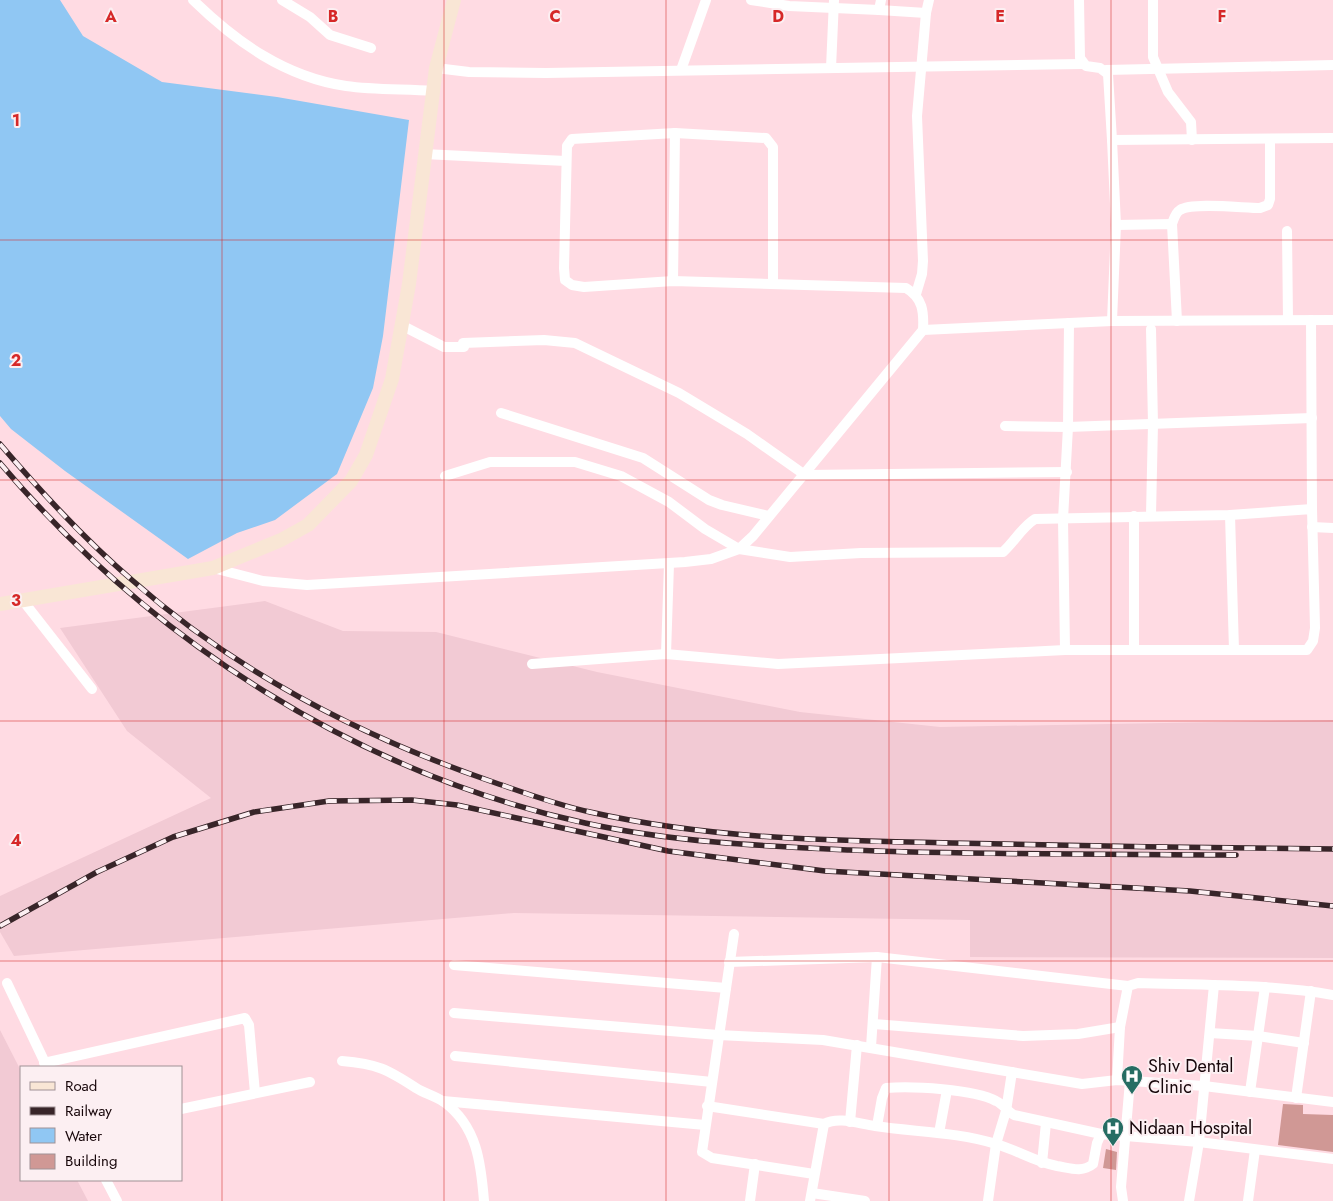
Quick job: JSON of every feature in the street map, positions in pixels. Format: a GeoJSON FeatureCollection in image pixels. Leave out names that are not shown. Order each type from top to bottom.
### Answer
{"type":"FeatureCollection","features":[{"type":"Feature","properties":{"kind":"main road"},"geometry":{"type":"LineString","coordinates":[[0,604],[24,602],[213,568],[281,540],[308,525],[350,481],[366,455],[385,405],[402,326],[436,68],[451,1]]}},
{"type":"Feature","properties":{"kind":"street"},"geometry":{"type":"LineString","coordinates":[[193,0],[240,42],[288,69],[316,79],[346,86],[433,91]]}},
{"type":"Feature","properties":{"kind":"street"},"geometry":{"type":"LineString","coordinates":[[282,0],[310,18],[330,35],[371,48]]}},
{"type":"Feature","properties":{"kind":"street"},"geometry":{"type":"LineString","coordinates":[[682,70],[706,0]]}},
{"type":"Feature","properties":{"kind":"street"},"geometry":{"type":"LineString","coordinates":[[751,0],[880,5],[926,13]]}},
{"type":"Feature","properties":{"kind":"street"},"geometry":{"type":"LineString","coordinates":[[916,294],[922,274],[923,261],[917,116],[923,67],[926,13],[929,0]]}},
{"type":"Feature","properties":{"kind":"street"},"geometry":{"type":"LineString","coordinates":[[1079,0],[1080,58],[1082,64]]}},
{"type":"Feature","properties":{"kind":"street"},"geometry":{"type":"LineString","coordinates":[[1153,0],[1153,57],[1168,92],[1191,122],[1192,140]]}},
{"type":"Feature","properties":{"kind":"street"},"geometry":{"type":"LineString","coordinates":[[831,68],[834,4]]}},
{"type":"Feature","properties":{"kind":"street"},"geometry":{"type":"LineString","coordinates":[[436,68],[469,72],[546,73],[1082,64],[1106,70],[1333,65]]}},
{"type":"Feature","properties":{"kind":"street"},"geometry":{"type":"LineString","coordinates":[[1106,70],[1110,85],[1116,225],[1112,321]]}},
{"type":"Feature","properties":{"kind":"street"},"geometry":{"type":"LineString","coordinates":[[213,568],[262,581],[307,585],[669,564],[712,559],[739,549],[753,536],[805,475],[923,330],[922,305],[916,294],[906,288],[673,280],[584,287],[572,285],[565,280],[564,268],[567,146],[572,139],[675,133],[766,138],[773,146],[774,283]]}},
{"type":"Feature","properties":{"kind":"street"},"geometry":{"type":"LineString","coordinates":[[673,280],[675,133]]}},
{"type":"Feature","properties":{"kind":"street"},"geometry":{"type":"LineString","coordinates":[[1112,140],[1333,138]]}},
{"type":"Feature","properties":{"kind":"street"},"geometry":{"type":"LineString","coordinates":[[1177,320],[1172,224],[1175,216],[1181,209],[1200,206],[1260,208],[1268,205],[1270,199],[1270,139]]}},
{"type":"Feature","properties":{"kind":"street"},"geometry":{"type":"LineString","coordinates":[[424,154],[566,161]]}},
{"type":"Feature","properties":{"kind":"street"},"geometry":{"type":"LineString","coordinates":[[1116,225],[1172,224]]}},
{"type":"Feature","properties":{"kind":"street"},"geometry":{"type":"LineString","coordinates":[[1287,231],[1288,320]]}},
{"type":"Feature","properties":{"kind":"street"},"geometry":{"type":"LineString","coordinates":[[532,664],[666,654],[778,664],[1065,650],[1306,650],[1313,641],[1315,628],[1312,526],[1311,320]]}},
{"type":"Feature","properties":{"kind":"street"},"geometry":{"type":"LineString","coordinates":[[923,330],[1112,321],[1333,320]]}},
{"type":"Feature","properties":{"kind":"street"},"geometry":{"type":"LineString","coordinates":[[1065,650],[1063,519],[1067,472],[1069,323]]}},
{"type":"Feature","properties":{"kind":"street"},"geometry":{"type":"LineString","coordinates":[[402,326],[444,347],[544,340],[575,343],[679,394],[747,434],[805,475],[1067,472]]}},
{"type":"Feature","properties":{"kind":"street"},"geometry":{"type":"LineString","coordinates":[[1151,329],[1153,424],[1151,515]]}},
{"type":"Feature","properties":{"kind":"street"},"geometry":{"type":"LineString","coordinates":[[501,413],[643,458],[709,500],[722,505],[770,516]]}},
{"type":"Feature","properties":{"kind":"street"},"geometry":{"type":"LineString","coordinates":[[1005,426],[1068,427],[1312,418]]}},
{"type":"Feature","properties":{"kind":"street"},"geometry":{"type":"LineString","coordinates":[[446,476],[490,462],[575,462],[621,476],[669,502],[706,529],[739,549],[790,557],[861,553],[1003,552],[1014,542],[1024,526],[1035,519],[1151,515],[1230,515],[1312,509]]}},
{"type":"Feature","properties":{"kind":"street"},"geometry":{"type":"LineString","coordinates":[[1230,515],[1234,650]]}},
{"type":"Feature","properties":{"kind":"street"},"geometry":{"type":"LineString","coordinates":[[1134,516],[1134,650]]}},
{"type":"Feature","properties":{"kind":"street"},"geometry":{"type":"LineString","coordinates":[[1312,526],[1333,528]]}},
{"type":"Feature","properties":{"kind":"street"},"geometry":{"type":"LineString","coordinates":[[666,654],[669,564]]}},
{"type":"Feature","properties":{"kind":"street"},"geometry":{"type":"LineString","coordinates":[[24,602],[92,689]]}},
{"type":"Feature","properties":{"kind":"street"},"geometry":{"type":"LineString","coordinates":[[734,934],[707,1106],[702,1152],[706,1156],[814,1174]]}},
{"type":"Feature","properties":{"kind":"street"},"geometry":{"type":"LineString","coordinates":[[730,962],[877,957],[1128,986],[1138,983],[1214,985],[1264,987],[1333,994]]}},
{"type":"Feature","properties":{"kind":"street"},"geometry":{"type":"LineString","coordinates":[[871,1047],[877,957]]}},
{"type":"Feature","properties":{"kind":"street"},"geometry":{"type":"LineString","coordinates":[[454,965],[726,988]]}},
{"type":"Feature","properties":{"kind":"street"},"geometry":{"type":"LineString","coordinates":[[7,983],[46,1065],[246,1018],[249,1025],[255,1093]]}},
{"type":"Feature","properties":{"kind":"street"},"geometry":{"type":"LineString","coordinates":[[1188,1201],[1199,1142],[1214,985]]}},
{"type":"Feature","properties":{"kind":"street"},"geometry":{"type":"LineString","coordinates":[[1117,1080],[1120,1027],[1128,986]]}},
{"type":"Feature","properties":{"kind":"street"},"geometry":{"type":"LineString","coordinates":[[1250,1092],[1264,987]]}},
{"type":"Feature","properties":{"kind":"street"},"geometry":{"type":"LineString","coordinates":[[1296,1098],[1311,991]]}},
{"type":"Feature","properties":{"kind":"street"},"geometry":{"type":"LineString","coordinates":[[454,1014],[718,1035],[823,1040],[1082,1084],[1117,1080],[1204,1086],[1333,1102]]}},
{"type":"Feature","properties":{"kind":"street"},"geometry":{"type":"LineString","coordinates":[[874,1024],[1031,1036],[1078,1034],[1120,1027]]}},
{"type":"Feature","properties":{"kind":"street"},"geometry":{"type":"LineString","coordinates":[[1210,1033],[1258,1036],[1304,1043]]}},
{"type":"Feature","properties":{"kind":"street"},"geometry":{"type":"LineString","coordinates":[[850,1122],[857,1045]]}},
{"type":"Feature","properties":{"kind":"street"},"geometry":{"type":"LineString","coordinates":[[455,1056],[712,1082]]}},
{"type":"Feature","properties":{"kind":"street"},"geometry":{"type":"LineString","coordinates":[[342,1061],[371,1064],[392,1072],[418,1089],[443,1101],[465,1123],[475,1141],[480,1161],[484,1201]]}},
{"type":"Feature","properties":{"kind":"street"},"geometry":{"type":"LineString","coordinates":[[988,1201],[996,1144],[1006,1111],[1012,1072]]}},
{"type":"Feature","properties":{"kind":"street"},"geometry":{"type":"LineString","coordinates":[[1123,1201],[1121,1188],[1130,1081]]}},
{"type":"Feature","properties":{"kind":"street"},"geometry":{"type":"LineString","coordinates":[[182,1109],[310,1082]]}},
{"type":"Feature","properties":{"kind":"street"},"geometry":{"type":"LineString","coordinates":[[877,1126],[882,1098],[886,1088],[947,1090],[987,1097],[998,1101],[1006,1111],[1014,1115],[1101,1134],[1199,1142],[1333,1159]]}},
{"type":"Feature","properties":{"kind":"street"},"geometry":{"type":"LineString","coordinates":[[939,1133],[947,1090]]}},
{"type":"Feature","properties":{"kind":"street"},"geometry":{"type":"LineString","coordinates":[[443,1101],[705,1125]]}},
{"type":"Feature","properties":{"kind":"street"},"geometry":{"type":"LineString","coordinates":[[707,1106],[824,1124],[839,1120],[939,1133],[996,1144],[1042,1163],[1080,1170],[1087,1169],[1093,1164],[1096,1142],[1101,1134]]}},
{"type":"Feature","properties":{"kind":"street"},"geometry":{"type":"LineString","coordinates":[[1042,1163],[1046,1123]]}},
{"type":"Feature","properties":{"kind":"street"},"geometry":{"type":"LineString","coordinates":[[824,1124],[811,1197],[865,1201]]}},
{"type":"Feature","properties":{"kind":"street"},"geometry":{"type":"LineString","coordinates":[[1248,1201],[1255,1150]]}},
{"type":"Feature","properties":{"kind":"street"},"geometry":{"type":"LineString","coordinates":[[750,1201],[755,1164]]}},
{"type":"Feature","properties":{"kind":"street"},"geometry":{"type":"LineString","coordinates":[[107,1181],[117,1201]]}},
{"type":"Feature","properties":{"kind":"shaded area"},"geometry":{"type":"Polygon","coordinates":[[[265,601],[343,631],[436,632],[597,672],[800,712],[940,727],[1333,720],[1333,958],[970,957],[970,920],[514,913],[14,956],[0,932],[0,896],[211,798],[127,731],[60,628],[265,601]]]}},
{"type":"Feature","properties":{"kind":"shaded area"},"geometry":{"type":"Polygon","coordinates":[[[0,1030],[20,1069],[20,1181],[78,1181],[88,1201],[0,1201],[0,1030]]]}},
{"type":"Feature","properties":{"kind":"water"},"geometry":{"type":"Polygon","coordinates":[[[0,0],[60,0],[83,36],[162,82],[277,97],[409,120],[383,336],[373,388],[337,474],[275,520],[237,533],[188,559],[65,471],[11,429],[0,416],[0,0]]]}},
{"type":"Feature","properties":{"kind":"building"},"geometry":{"type":"Polygon","coordinates":[[[1283,1104],[1303,1105],[1303,1114],[1333,1115],[1333,1152],[1278,1145],[1283,1104]]]}},
{"type":"Feature","properties":{"kind":"building"},"geometry":{"type":"Polygon","coordinates":[[[1106,1149],[1117,1152],[1116,1170],[1103,1168],[1106,1149]]]}},
{"type":"Feature","properties":{"kind":"railway"},"geometry":{"type":"LineString","coordinates":[[0,444],[63,515],[132,580],[214,644],[257,672],[302,699],[396,744],[444,764],[553,802],[635,821],[680,828],[771,837],[908,842],[1333,849]]}},
{"type":"Feature","properties":{"kind":"railway"},"geometry":{"type":"LineString","coordinates":[[0,463],[59,527],[123,587],[191,642],[263,691],[339,734],[418,771],[501,800],[585,823],[650,835],[749,845],[945,853],[1236,855]]}},
{"type":"Feature","properties":{"kind":"railway"},"geometry":{"type":"LineString","coordinates":[[0,926],[97,872],[173,837],[254,812],[329,801],[412,800],[457,805],[668,851],[825,871],[1190,891],[1333,906]]}},
{"type":"Feature","properties":{"kind":"place","name":"Shiv Dental Clinic"},"geometry":{"type":"Point","coordinates":[1132,1095]}},
{"type":"Feature","properties":{"kind":"place","name":"Nidaan Hospital"},"geometry":{"type":"Point","coordinates":[1113,1147]}}]}
